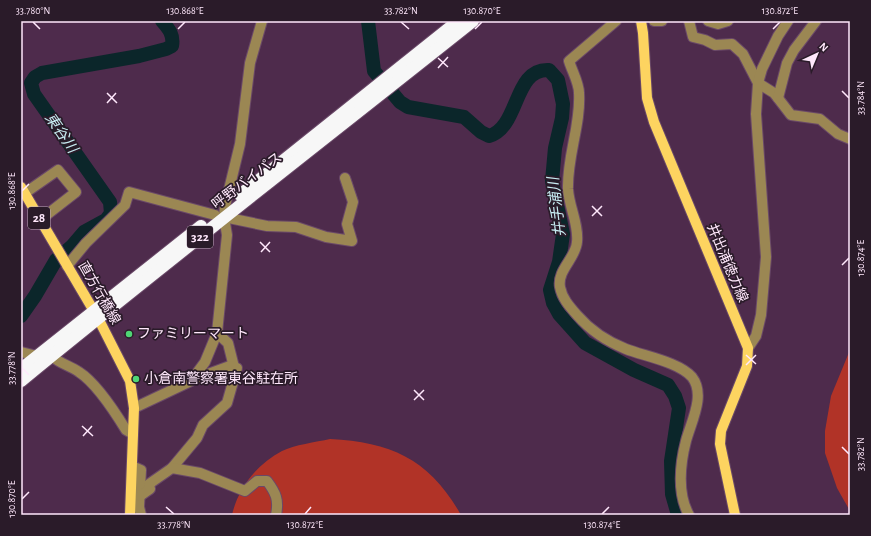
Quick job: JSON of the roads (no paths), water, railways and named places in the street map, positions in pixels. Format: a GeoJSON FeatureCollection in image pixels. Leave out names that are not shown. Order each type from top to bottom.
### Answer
{"type":"FeatureCollection","features":[{"type":"Feature","properties":{"kind":"highway","name":"呼野バイパス"},"geometry":{"type":"LineString","coordinates":[[393,79],[458,21]]}},
{"type":"Feature","properties":{"kind":"highway","name":"呼野バイパス"},"geometry":{"type":"LineString","coordinates":[[21,369],[96,314],[161,270],[222,213],[393,79],[473,21]]}},
{"type":"Feature","properties":{"kind":"highway","name":"呼野バイパス"},"geometry":{"type":"LineString","coordinates":[[21,381],[52,356],[96,314]]}},
{"type":"Feature","properties":{"kind":"main road","name":"井出浦徳力線"},"geometry":{"type":"LineString","coordinates":[[642,21],[646,98],[654,122],[748,348],[747,366],[721,431],[720,444],[735,515]]}},
{"type":"Feature","properties":{"kind":"main road","name":"直方行橋線"},"geometry":{"type":"LineString","coordinates":[[23,190],[96,314],[130,381],[134,408],[130,515]]}},
{"type":"Feature","properties":{"kind":"street"},"geometry":{"type":"LineString","coordinates":[[190,380],[205,362],[218,333],[227,235],[222,213],[240,144],[250,63],[262,21]]}},
{"type":"Feature","properties":{"kind":"street"},"geometry":{"type":"LineString","coordinates":[[616,21],[569,61],[579,91],[578,116],[568,165],[568,191],[577,233],[577,245],[561,274],[559,286],[565,301],[583,322],[604,338],[626,349],[685,370],[693,378],[697,399],[683,453],[681,478],[682,494],[689,515]]}},
{"type":"Feature","properties":{"kind":"street"},"geometry":{"type":"LineString","coordinates":[[654,21],[662,21]]}},
{"type":"Feature","properties":{"kind":"street"},"geometry":{"type":"LineString","coordinates":[[689,21],[693,37],[705,40],[714,45],[732,44],[743,54],[758,83],[778,98],[791,115],[820,119],[838,134],[850,139]]}},
{"type":"Feature","properties":{"kind":"street"},"geometry":{"type":"LineString","coordinates":[[708,21],[718,24],[728,21]]}},
{"type":"Feature","properties":{"kind":"street"},"geometry":{"type":"LineString","coordinates":[[748,348],[756,336],[761,315],[766,257],[756,114],[758,83],[762,69],[778,36],[788,21]]}},
{"type":"Feature","properties":{"kind":"street"},"geometry":{"type":"LineString","coordinates":[[778,98],[787,63],[794,50],[816,21]]}},
{"type":"Feature","properties":{"kind":"street"},"geometry":{"type":"LineString","coordinates":[[23,190],[58,170],[76,192],[40,220]]}},
{"type":"Feature","properties":{"kind":"street"},"geometry":{"type":"LineString","coordinates":[[67,266],[86,243],[125,205],[129,192],[222,213],[267,226],[296,227],[326,237],[352,242],[347,224],[353,202],[345,178]]}},
{"type":"Feature","properties":{"kind":"street"},"geometry":{"type":"LineString","coordinates":[[140,496],[150,489],[149,484],[172,468],[197,438],[203,425],[227,403],[237,368],[234,367],[228,344],[218,333]]}},
{"type":"Feature","properties":{"kind":"street"},"geometry":{"type":"LineString","coordinates":[[21,352],[37,356]]}},
{"type":"Feature","properties":{"kind":"street"},"geometry":{"type":"LineString","coordinates":[[52,356],[58,362],[78,371],[90,380],[126,430],[133,434]]}},
{"type":"Feature","properties":{"kind":"street"},"geometry":{"type":"LineString","coordinates":[[134,408],[190,380],[230,366],[234,367]]}},
{"type":"Feature","properties":{"kind":"street"},"geometry":{"type":"LineString","coordinates":[[132,466],[141,470],[139,508],[141,515]]}},
{"type":"Feature","properties":{"kind":"street"},"geometry":{"type":"LineString","coordinates":[[172,468],[200,473],[245,491],[257,481],[267,481],[276,493],[278,505],[276,515]]}},
{"type":"Feature","properties":{"kind":"waterway","name":"東谷川"},"geometry":{"type":"LineString","coordinates":[[21,316],[35,296],[56,260],[72,246],[84,232],[106,220],[111,213],[110,202],[34,94],[31,83],[35,77],[42,73],[139,56],[166,49],[172,46],[172,35],[162,21]]}},
{"type":"Feature","properties":{"kind":"waterway","name":"井手浦川"},"geometry":{"type":"LineString","coordinates":[[368,21],[374,71],[400,102],[408,107],[464,117],[481,132],[489,136],[499,130],[506,122],[522,88],[529,78],[537,72],[549,70],[558,80],[563,104],[562,118],[555,148],[552,181],[563,234],[559,262],[550,290],[553,303],[559,314],[585,343],[634,370],[668,385],[675,396],[679,408],[671,461],[672,494],[678,515]]}},
{"type":"Feature","properties":{"kind":"place","name":"ファミリーマート"},"geometry":{"type":"Point","coordinates":[129,334]}},
{"type":"Feature","properties":{"kind":"place","name":"小倉南警察署東谷駐在所"},"geometry":{"type":"Point","coordinates":[136,379]}}]}
